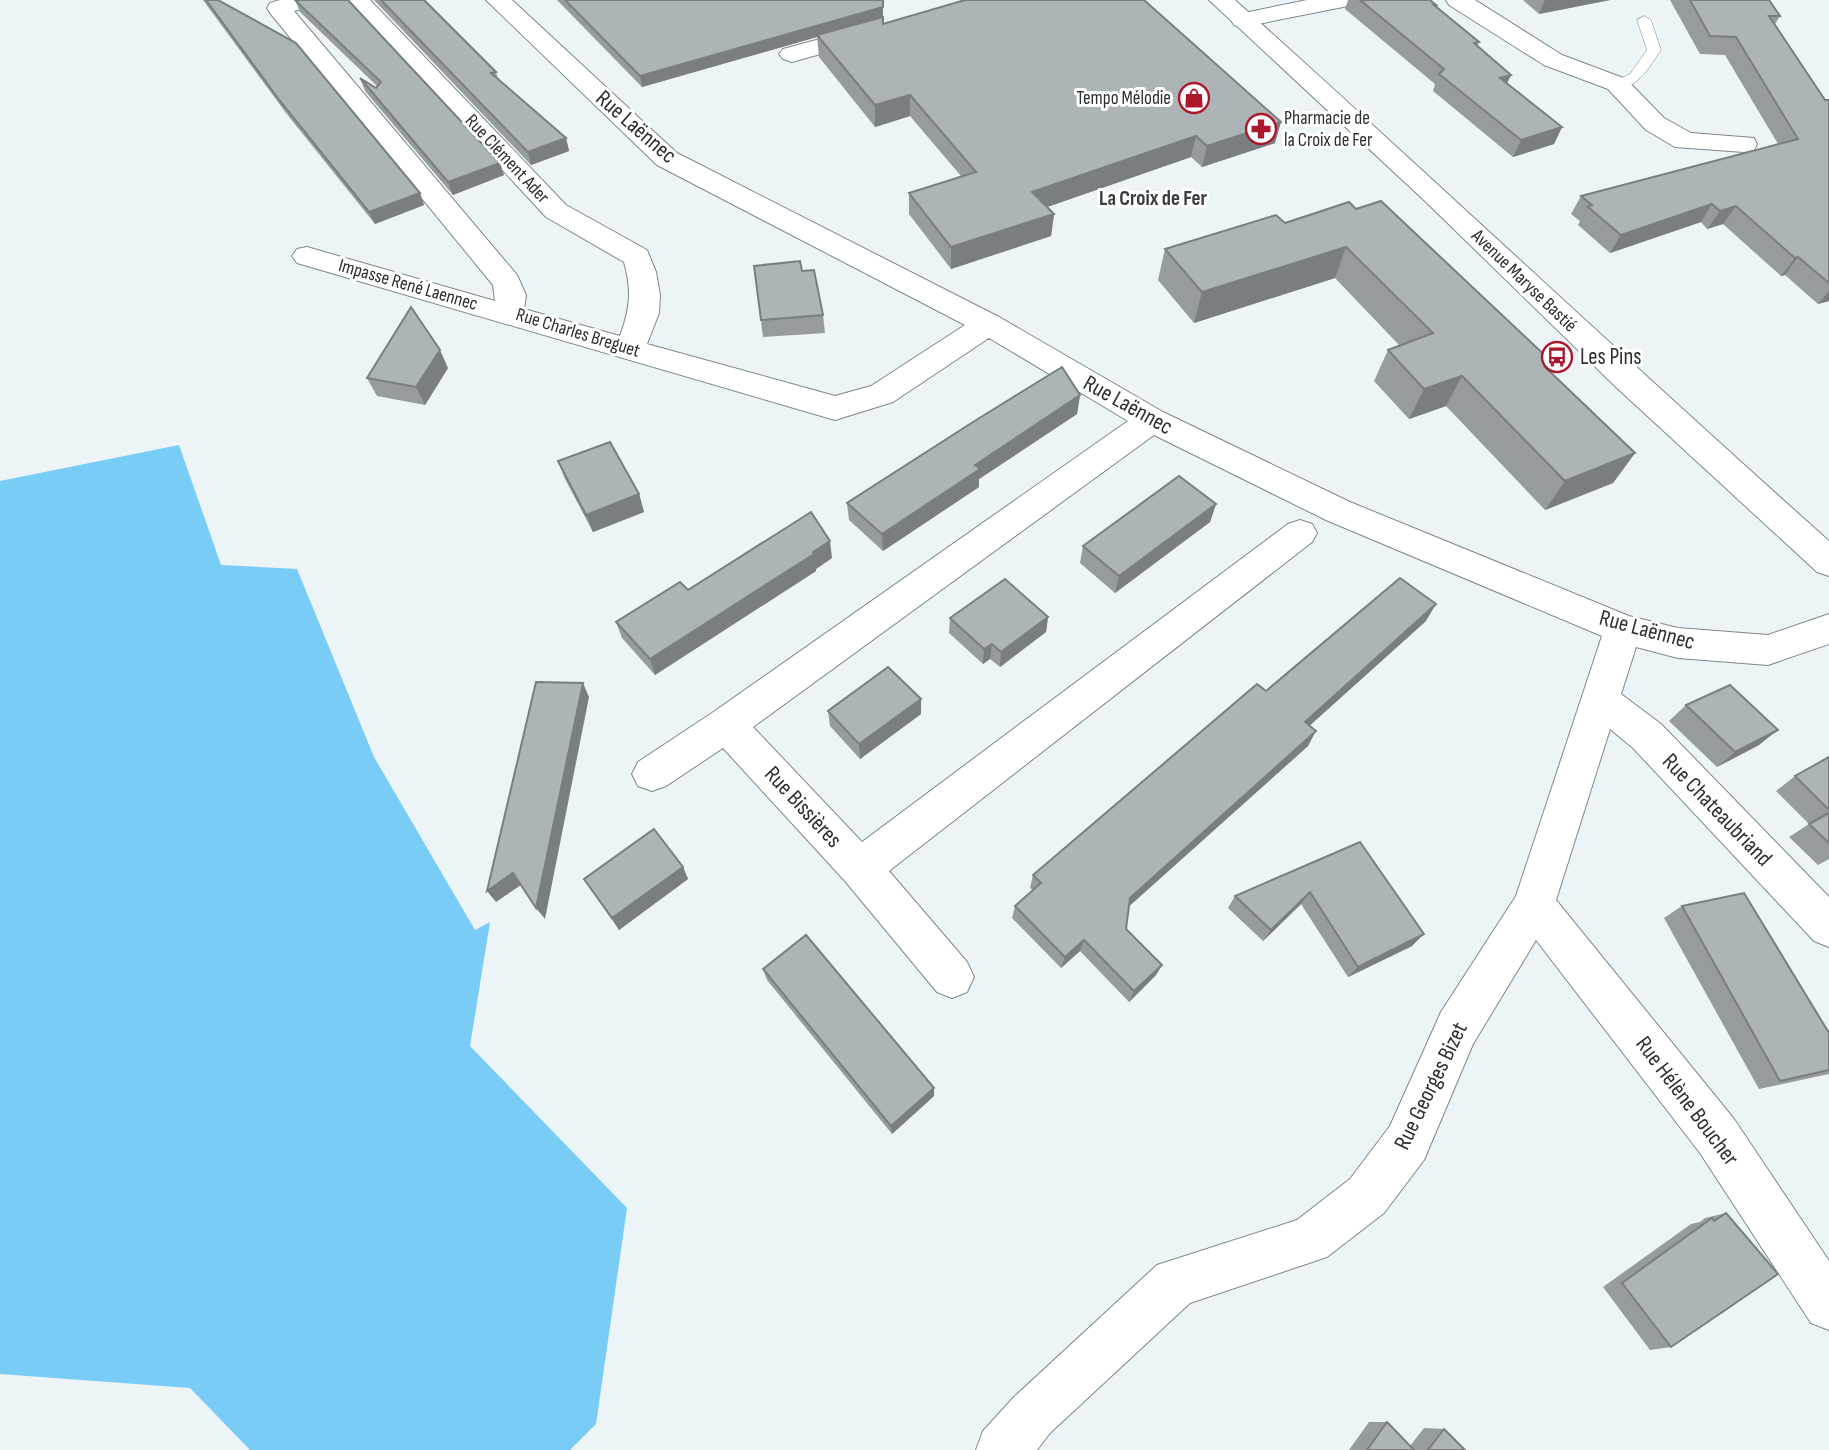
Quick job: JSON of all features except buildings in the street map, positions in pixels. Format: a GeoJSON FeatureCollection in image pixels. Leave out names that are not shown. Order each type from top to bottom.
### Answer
{"type":"FeatureCollection","features":[{"type":"Feature","properties":{"kind":"street","name":"Rue Clément Ader"},"geometry":{"type":"LineString","coordinates":[[357,0],[556,211],[629,250],[637,257],[647,291],[646,307],[629,348]]}},
{"type":"Feature","properties":{"kind":"street","name":"Rue Laënnec"},"geometry":{"type":"LineString","coordinates":[[498,0],[667,159],[988,324],[1152,420],[1338,511],[1623,629],[1678,643],[1768,650],[1829,628]]}},
{"type":"Feature","properties":{"kind":"street","name":"Avenue Maryse Bastié"},"geometry":{"type":"LineString","coordinates":[[1221,0],[1436,197],[1628,380],[1829,562]]}},
{"type":"Feature","properties":{"kind":"street"},"geometry":{"type":"LineString","coordinates":[[1243,20],[1343,0]]}},
{"type":"Feature","properties":{"kind":"street"},"geometry":{"type":"LineString","coordinates":[[1458,0],[1553,60],[1618,84],[1655,124],[1685,141],[1744,144]]}},
{"type":"Feature","properties":{"kind":"street","name":"Rue Charles Breguet"},"geometry":{"type":"LineString","coordinates":[[285,3],[507,282],[511,295],[508,315],[835,408],[882,394],[988,324]]}},
{"type":"Feature","properties":{"kind":"street"},"geometry":{"type":"LineString","coordinates":[[792,54],[893,25]]}},
{"type":"Feature","properties":{"kind":"street","name":"Impasse René Laennec"},"geometry":{"type":"LineString","coordinates":[[307,256],[508,315]]}},
{"type":"Feature","properties":{"kind":"street"},"geometry":{"type":"LineString","coordinates":[[652,774],[1152,420]]}},
{"type":"Feature","properties":{"kind":"street","name":"Rue Bissières"},"geometry":{"type":"LineString","coordinates":[[726,724],[860,868],[1300,533]]}},
{"type":"Feature","properties":{"kind":"street","name":"Rue Georges Bizet"},"geometry":{"type":"LineString","coordinates":[[1002,1450],[1032,1415],[1175,1283],[1310,1240],[1367,1196],[1407,1143],[1457,1028],[1534,905],[1623,629]]}},
{"type":"Feature","properties":{"kind":"street","name":"Rue Chateaubriand"},"geometry":{"type":"LineString","coordinates":[[1600,699],[1647,736],[1829,927]]}},
{"type":"Feature","properties":{"kind":"street"},"geometry":{"type":"LineString","coordinates":[[860,868],[952,977]]}},
{"type":"Feature","properties":{"kind":"street","name":"Rue Hélène Boucher"},"geometry":{"type":"LineString","coordinates":[[1534,905],[1717,1136],[1829,1305]]}},
{"type":"Feature","properties":{"kind":"lane"},"geometry":{"type":"LineString","coordinates":[[1618,84],[1635,77],[1654,50],[1644,20]]}},
{"type":"Feature","properties":{"kind":"shaded area"},"geometry":{"type":"Polygon","coordinates":[[[179,445],[221,565],[297,569],[374,757],[475,930],[490,922],[470,1046],[627,1208],[596,1424],[570,1450],[250,1450],[190,1388],[0,1374],[0,481],[179,445]]]}},
{"type":"Feature","properties":{"kind":"place","name":"Tempo Mélodie"},"geometry":{"type":"Point","coordinates":[1194,98]}},
{"type":"Feature","properties":{"kind":"place","name":"Pharmacie de la Croix de Fer"},"geometry":{"type":"Point","coordinates":[1261,129]}},
{"type":"Feature","properties":{"kind":"place","name":"Les Pins"},"geometry":{"type":"Point","coordinates":[1557,357]}},
{"type":"Feature","properties":{"kind":"district","name":"La Croix de Fer"},"geometry":{"type":"Point","coordinates":[1153,198]}}]}
